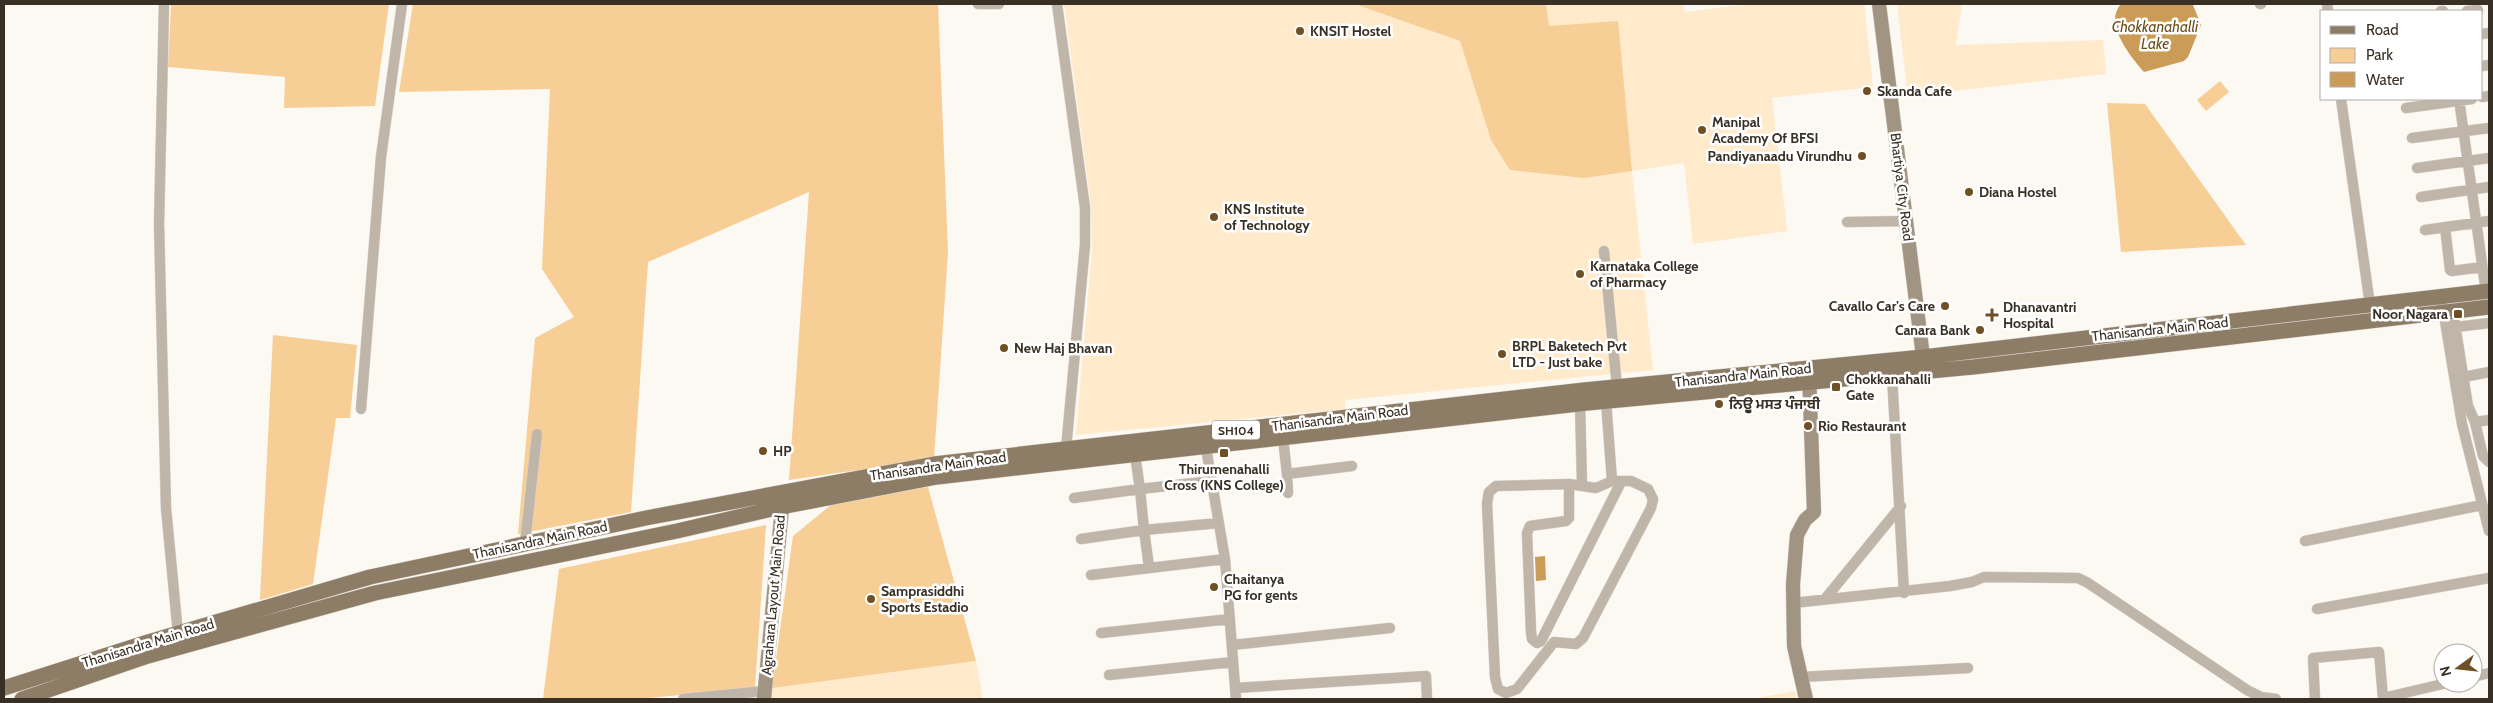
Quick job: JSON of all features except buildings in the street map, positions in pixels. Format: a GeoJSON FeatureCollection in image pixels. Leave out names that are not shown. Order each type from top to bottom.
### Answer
{"type":"FeatureCollection","features":[{"type":"Feature","properties":{"kind":"main road","name":"Thanisandra Main Road"},"geometry":{"type":"LineString","coordinates":[[4,688],[370,577],[525,543],[784,491],[934,464],[1066,449],[1205,440],[1283,438],[1606,401],[1810,374],[1892,375],[1926,364],[2370,305],[2487,292]]}},
{"type":"Feature","properties":{"kind":"main road","name":"Thanisandra Main Road"},"geometry":{"type":"LineString","coordinates":[[22,699],[148,656],[375,593],[677,532],[781,507],[937,477],[1135,454],[1205,440],[1617,387],[1810,374],[2449,320],[2489,307]]}},
{"type":"Feature","properties":{"kind":"street"},"geometry":{"type":"LineString","coordinates":[[164,4],[159,224],[166,508],[178,634]]}},
{"type":"Feature","properties":{"kind":"street"},"geometry":{"type":"LineString","coordinates":[[361,409],[381,157],[402,4]]}},
{"type":"Feature","properties":{"kind":"street"},"geometry":{"type":"LineString","coordinates":[[978,4],[999,4]]}},
{"type":"Feature","properties":{"kind":"street"},"geometry":{"type":"LineString","coordinates":[[1057,4],[1085,208],[1085,245],[1066,449]]}},
{"type":"Feature","properties":{"kind":"street","name":"Bhartiya City Road"},"geometry":{"type":"LineString","coordinates":[[1879,4],[1892,73]]}},
{"type":"Feature","properties":{"kind":"street","name":"Bhartiya City Road"},"geometry":{"type":"LineString","coordinates":[[1885,4],[1926,364]]}},
{"type":"Feature","properties":{"kind":"street"},"geometry":{"type":"LineString","coordinates":[[2340,100],[2370,305]]}},
{"type":"Feature","properties":{"kind":"street"},"geometry":{"type":"LineString","coordinates":[[2406,108],[2459,100],[2487,292]]}},
{"type":"Feature","properties":{"kind":"street"},"geometry":{"type":"LineString","coordinates":[[2412,138],[2489,128]]}},
{"type":"Feature","properties":{"kind":"street"},"geometry":{"type":"LineString","coordinates":[[2417,168],[2489,158]]}},
{"type":"Feature","properties":{"kind":"street","name":"Bhartiya City Road"},"geometry":{"type":"LineString","coordinates":[[1903,175],[1907,221],[1926,364]]}},
{"type":"Feature","properties":{"kind":"street"},"geometry":{"type":"LineString","coordinates":[[2420,197],[2489,187]]}},
{"type":"Feature","properties":{"kind":"street"},"geometry":{"type":"LineString","coordinates":[[1847,222],[1907,221]]}},
{"type":"Feature","properties":{"kind":"street"},"geometry":{"type":"LineString","coordinates":[[2425,230],[2489,221]]}},
{"type":"Feature","properties":{"kind":"street"},"geometry":{"type":"LineString","coordinates":[[2445,227],[2450,270],[2452,272],[2484,262]]}},
{"type":"Feature","properties":{"kind":"street"},"geometry":{"type":"LineString","coordinates":[[1604,251],[1617,387]]}},
{"type":"Feature","properties":{"kind":"street"},"geometry":{"type":"LineString","coordinates":[[2441,297],[2464,377],[2468,406],[2475,422],[2483,456],[2489,462]]}},
{"type":"Feature","properties":{"kind":"street"},"geometry":{"type":"LineString","coordinates":[[2449,320],[2489,322]]}},
{"type":"Feature","properties":{"kind":"street"},"geometry":{"type":"LineString","coordinates":[[2449,320],[2462,424],[2489,531]]}},
{"type":"Feature","properties":{"kind":"street"},"geometry":{"type":"LineString","coordinates":[[2464,377],[2489,372]]}},
{"type":"Feature","properties":{"kind":"street"},"geometry":{"type":"LineString","coordinates":[[1806,699],[1794,646],[1793,604],[1797,535],[1805,520],[1814,512],[1810,374]]}},
{"type":"Feature","properties":{"kind":"street"},"geometry":{"type":"LineString","coordinates":[[1892,375],[1901,506],[1904,593]]}},
{"type":"Feature","properties":{"kind":"street"},"geometry":{"type":"LineString","coordinates":[[1569,484],[1569,518],[1566,521],[1530,526],[1527,533],[1531,632],[1532,639],[1537,642],[1541,642],[1616,481],[1606,401]]}},
{"type":"Feature","properties":{"kind":"street"},"geometry":{"type":"LineString","coordinates":[[1580,404],[1582,485]]}},
{"type":"Feature","properties":{"kind":"street"},"geometry":{"type":"LineString","coordinates":[[2475,422],[2489,420]]}},
{"type":"Feature","properties":{"kind":"street"},"geometry":{"type":"LineString","coordinates":[[525,543],[537,434]]}},
{"type":"Feature","properties":{"kind":"street"},"geometry":{"type":"LineString","coordinates":[[1283,438],[1288,493]]}},
{"type":"Feature","properties":{"kind":"street"},"geometry":{"type":"LineString","coordinates":[[1205,440],[1225,558],[1236,699]]}},
{"type":"Feature","properties":{"kind":"street"},"geometry":{"type":"LineString","coordinates":[[1135,454],[1149,568]]}},
{"type":"Feature","properties":{"kind":"street"},"geometry":{"type":"LineString","coordinates":[[1287,474],[1352,466]]}},
{"type":"Feature","properties":{"kind":"street"},"geometry":{"type":"LineString","coordinates":[[1074,498],[1212,481]]}},
{"type":"Feature","properties":{"kind":"street"},"geometry":{"type":"LineString","coordinates":[[1616,481],[1631,482],[1648,489],[1653,499],[1651,508],[1583,638],[1576,644],[1554,642],[1517,690],[1506,693],[1498,689],[1495,678],[1486,503],[1489,492],[1496,486],[1569,484],[1596,488],[1616,481]]}},
{"type":"Feature","properties":{"kind":"street","name":"Agrahara Layout Main Road"},"geometry":{"type":"LineString","coordinates":[[765,695],[781,507],[784,491]]}},
{"type":"Feature","properties":{"kind":"street"},"geometry":{"type":"LineString","coordinates":[[2305,541],[2482,505]]}},
{"type":"Feature","properties":{"kind":"street"},"geometry":{"type":"LineString","coordinates":[[1825,598],[1901,506]]}},
{"type":"Feature","properties":{"kind":"street"},"geometry":{"type":"LineString","coordinates":[[1081,539],[1144,530],[1219,523]]}},
{"type":"Feature","properties":{"kind":"street"},"geometry":{"type":"LineString","coordinates":[[1092,575],[1225,558]]}},
{"type":"Feature","properties":{"kind":"street"},"geometry":{"type":"LineString","coordinates":[[1793,604],[1825,598],[1904,593],[1963,584],[1984,576],[2083,580],[2247,690],[2261,696],[2276,699]]}},
{"type":"Feature","properties":{"kind":"street"},"geometry":{"type":"LineString","coordinates":[[2317,609],[2489,578]]}},
{"type":"Feature","properties":{"kind":"street"},"geometry":{"type":"LineString","coordinates":[[1100,633],[1230,619]]}},
{"type":"Feature","properties":{"kind":"street"},"geometry":{"type":"LineString","coordinates":[[1232,646],[1390,628]]}},
{"type":"Feature","properties":{"kind":"street"},"geometry":{"type":"LineString","coordinates":[[2315,699],[2314,658],[2379,652],[2383,698],[2433,686]]}},
{"type":"Feature","properties":{"kind":"street"},"geometry":{"type":"LineString","coordinates":[[1109,675],[1233,662]]}},
{"type":"Feature","properties":{"kind":"street"},"geometry":{"type":"LineString","coordinates":[[1801,677],[1968,668]]}},
{"type":"Feature","properties":{"kind":"street"},"geometry":{"type":"LineString","coordinates":[[1235,688],[1426,676],[1427,699]]}},
{"type":"Feature","properties":{"kind":"street"},"geometry":{"type":"LineString","coordinates":[[683,699],[765,695]]}},
{"type":"Feature","properties":{"kind":"shaded area"},"geometry":{"type":"Polygon","coordinates":[[[1064,4],[1360,4],[1360,6],[1460,41],[1491,140],[1548,26],[1546,4],[1683,4],[1685,12],[1749,4],[1864,4],[1873,87],[1772,98],[1787,231],[1693,244],[1684,163],[1632,171],[1653,370],[1345,400],[1345,409],[1076,435],[1092,249],[1091,206],[1064,4]]]}},
{"type":"Feature","properties":{"kind":"shaded area"},"geometry":{"type":"Polygon","coordinates":[[[1897,4],[1962,4],[1956,45],[2103,40],[2106,74],[1908,96],[1897,4]]]}},
{"type":"Feature","properties":{"kind":"shaded area"},"geometry":{"type":"Polygon","coordinates":[[[976,661],[983,699],[771,699],[772,688],[976,661]]]}},
{"type":"Feature","properties":{"kind":"shaded area"},"geometry":{"type":"Polygon","coordinates":[[[1795,691],[1797,699],[1752,699],[1795,691]]]}},
{"type":"Feature","properties":{"kind":"green space"},"geometry":{"type":"Polygon","coordinates":[[[171,4],[389,4],[375,106],[284,108],[285,77],[168,67],[171,4]]]}},
{"type":"Feature","properties":{"kind":"green space"},"geometry":{"type":"Polygon","coordinates":[[[413,4],[938,4],[948,252],[934,459],[789,480],[809,192],[648,262],[631,512],[518,534],[535,338],[574,317],[542,269],[550,89],[399,92],[413,4]]]}},
{"type":"Feature","properties":{"kind":"green space"},"geometry":{"type":"Polygon","coordinates":[[[1360,4],[1546,4],[1549,26],[1618,21],[1632,171],[1584,178],[1510,170],[1491,140],[1460,41],[1360,6],[1360,4]]]}},
{"type":"Feature","properties":{"kind":"green space"},"geometry":{"type":"Polygon","coordinates":[[[2220,81],[2229,92],[2206,111],[2197,100],[2220,81]]]}},
{"type":"Feature","properties":{"kind":"green space"},"geometry":{"type":"Polygon","coordinates":[[[2107,103],[2145,104],[2246,245],[2121,252],[2107,103]]]}},
{"type":"Feature","properties":{"kind":"green space"},"geometry":{"type":"Polygon","coordinates":[[[273,335],[357,345],[350,418],[336,418],[313,584],[260,600],[273,335]]]}},
{"type":"Feature","properties":{"kind":"green space","name":"Samprasiddhi Sports Estadio"},"geometry":{"type":"Polygon","coordinates":[[[928,487],[976,661],[772,688],[793,536],[831,505],[928,487]]]}},
{"type":"Feature","properties":{"kind":"green space"},"geometry":{"type":"Polygon","coordinates":[[[766,525],[755,688],[638,699],[543,699],[559,569],[766,525]]]}},
{"type":"Feature","properties":{"kind":"water","name":"Chokkanahalli Lake"},"geometry":{"type":"Polygon","coordinates":[[[2121,4],[2193,5],[2201,25],[2188,57],[2184,61],[2144,72],[2126,49],[2117,30],[2116,12],[2121,4]]]}},
{"type":"Feature","properties":{"kind":"water"},"geometry":{"type":"Polygon","coordinates":[[[1545,556],[1546,580],[1536,581],[1535,557],[1545,556]]]}},
{"type":"Feature","properties":{"kind":"place","name":"KNSIT Hostel"},"geometry":{"type":"Point","coordinates":[1300,31]}},
{"type":"Feature","properties":{"kind":"place","name":"Skanda Cafe"},"geometry":{"type":"Point","coordinates":[1867,91]}},
{"type":"Feature","properties":{"kind":"place","name":"Manipal Academy Of BFSI"},"geometry":{"type":"Point","coordinates":[1702,130]}},
{"type":"Feature","properties":{"kind":"place","name":"Pandiyanaadu Virundhu"},"geometry":{"type":"Point","coordinates":[1862,156]}},
{"type":"Feature","properties":{"kind":"place","name":"Diana Hostel"},"geometry":{"type":"Point","coordinates":[1969,192]}},
{"type":"Feature","properties":{"kind":"place","name":"KNS Institute of Technology"},"geometry":{"type":"Point","coordinates":[1214,217]}},
{"type":"Feature","properties":{"kind":"place","name":"Karnataka College of Pharmacy"},"geometry":{"type":"Point","coordinates":[1580,274]}},
{"type":"Feature","properties":{"kind":"place","name":"Cavallo Car's Care"},"geometry":{"type":"Point","coordinates":[1945,306]}},
{"type":"Feature","properties":{"kind":"place","name":"Noor Nagara"},"geometry":{"type":"Point","coordinates":[2458,314]}},
{"type":"Feature","properties":{"kind":"place","name":"Dhanavantri Hospital"},"geometry":{"type":"Point","coordinates":[1992,315]}},
{"type":"Feature","properties":{"kind":"place","name":"Canara Bank"},"geometry":{"type":"Point","coordinates":[1980,330]}},
{"type":"Feature","properties":{"kind":"place","name":"New Haj Bhavan"},"geometry":{"type":"Point","coordinates":[1004,348]}},
{"type":"Feature","properties":{"kind":"place","name":"BRPL Baketech Pvt LTD - Just bake"},"geometry":{"type":"Point","coordinates":[1502,354]}},
{"type":"Feature","properties":{"kind":"place","name":"Chokkanahalli Gate"},"geometry":{"type":"Point","coordinates":[1836,387]}},
{"type":"Feature","properties":{"kind":"place","name":"ਨਿਉੁੂ ਮਸਤ ਪੰਜਾਬੀ"},"geometry":{"type":"Point","coordinates":[1719,404]}},
{"type":"Feature","properties":{"kind":"place","name":"Rio Restaurant"},"geometry":{"type":"Point","coordinates":[1808,426]}},
{"type":"Feature","properties":{"kind":"place","name":"HP"},"geometry":{"type":"Point","coordinates":[763,451]}},
{"type":"Feature","properties":{"kind":"place","name":"Thirumenahalli Cross (KNS College)"},"geometry":{"type":"Point","coordinates":[1224,453]}},
{"type":"Feature","properties":{"kind":"place","name":"Chaitanya PG for gents"},"geometry":{"type":"Point","coordinates":[1214,587]}},
{"type":"Feature","properties":{"kind":"place","name":"Samprasiddhi Sports Estadio"},"geometry":{"type":"Point","coordinates":[871,599]}}]}
